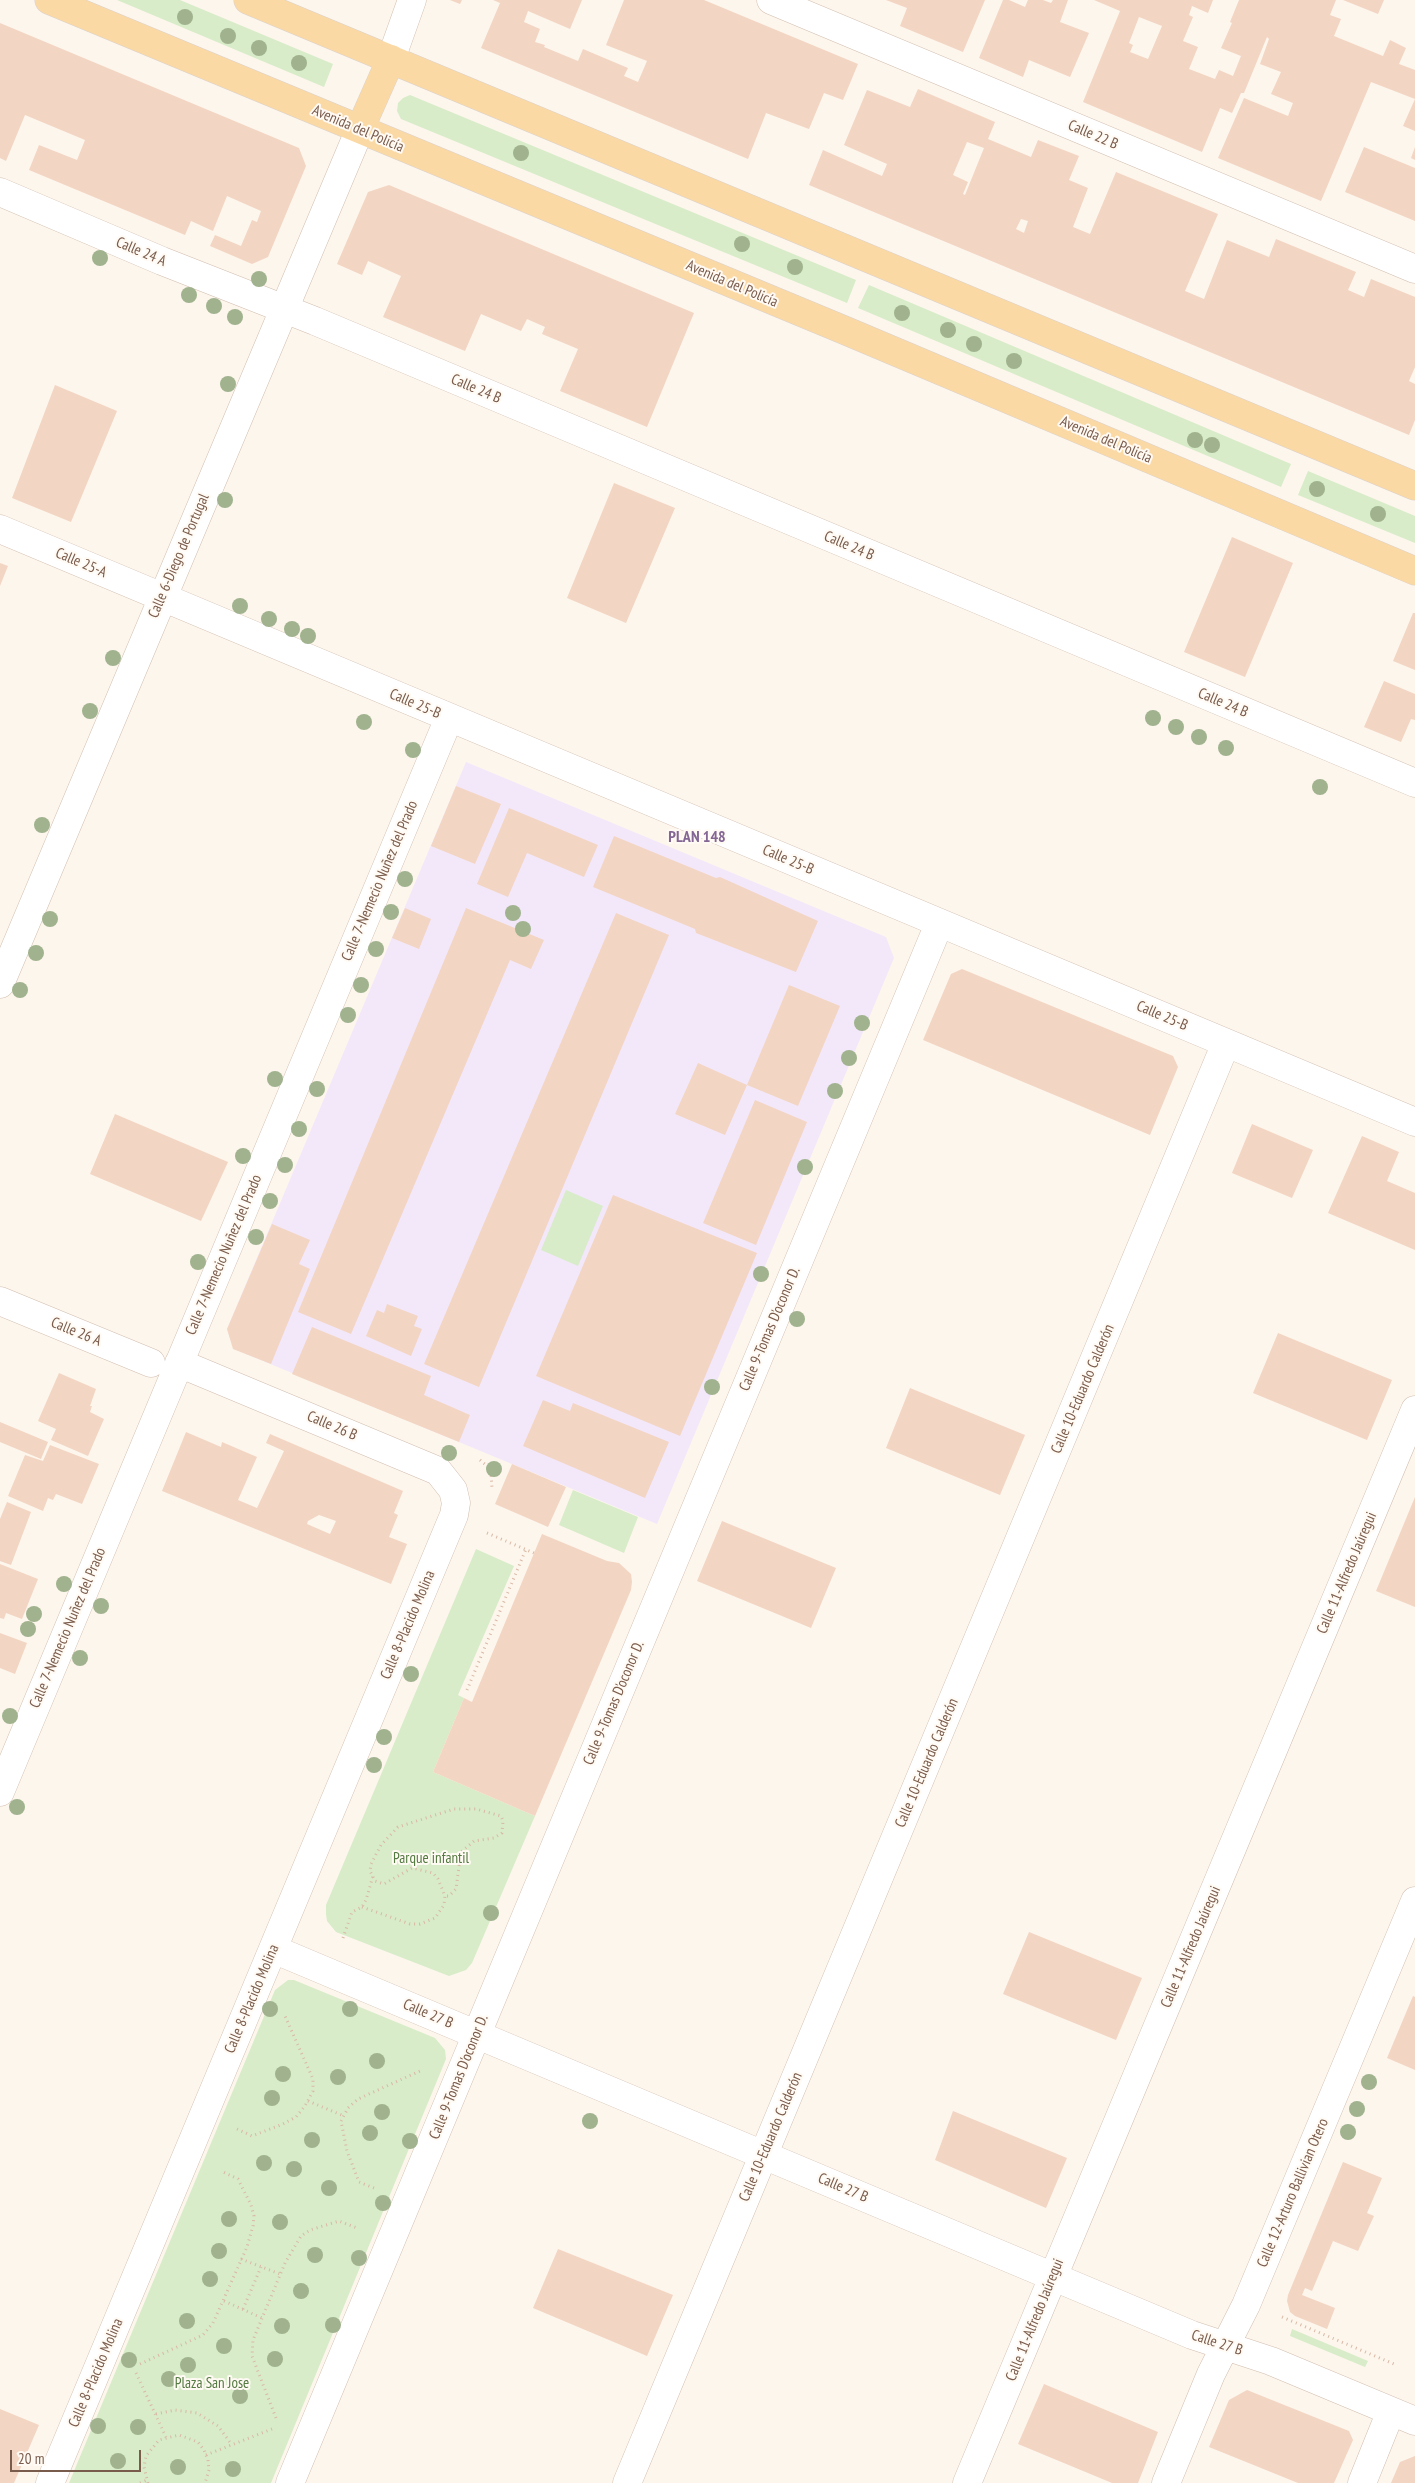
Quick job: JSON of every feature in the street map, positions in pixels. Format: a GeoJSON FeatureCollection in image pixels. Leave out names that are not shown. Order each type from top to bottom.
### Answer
{"type":"FeatureCollection","features":[{"type":"Feature","properties":{"kind":"main road","name":"Avenida del Policía"},"geometry":{"type":"LineString","coordinates":[[49,0],[1415,571]]}},
{"type":"Feature","properties":{"kind":"main road"},"geometry":{"type":"LineString","coordinates":[[248,0],[1415,486]]}},
{"type":"Feature","properties":{"kind":"main road"},"geometry":{"type":"LineString","coordinates":[[360,130],[391,59]]}},
{"type":"Feature","properties":{"kind":"street"},"geometry":{"type":"LineString","coordinates":[[391,59],[412,0]]}},
{"type":"Feature","properties":{"kind":"street","name":"Calle 22 B"},"geometry":{"type":"LineString","coordinates":[[771,0],[1415,269]]}},
{"type":"Feature","properties":{"kind":"street","name":"Calle 6-Diego de Portugal"},"geometry":{"type":"LineString","coordinates":[[0,984],[360,130]]}},
{"type":"Feature","properties":{"kind":"street","name":"Calle 24 A"},"geometry":{"type":"LineString","coordinates":[[0,192],[284,310]]}},
{"type":"Feature","properties":{"kind":"street","name":"Calle 24 B"},"geometry":{"type":"LineString","coordinates":[[284,310],[1415,783]]}},
{"type":"Feature","properties":{"kind":"street","name":"Calle 25-A"},"geometry":{"type":"LineString","coordinates":[[0,529],[162,597]]}},
{"type":"Feature","properties":{"kind":"street","name":"Calle 25-B"},"geometry":{"type":"LineString","coordinates":[[162,597],[1415,1122]]}},
{"type":"Feature","properties":{"kind":"street","name":"Calle 7-Nemecio Nuñez del Prado"},"geometry":{"type":"LineString","coordinates":[[0,1792],[449,718]]}},
{"type":"Feature","properties":{"kind":"street","name":"Calle 9-Tomas D'oconor D."},"geometry":{"type":"LineString","coordinates":[[290,2483],[940,924]]}},
{"type":"Feature","properties":{"kind":"street","name":"Calle 10-Eduardo Calderón"},"geometry":{"type":"LineString","coordinates":[[628,2483],[1226,1043]]}},
{"type":"Feature","properties":{"kind":"street","name":"Calle 26 A"},"geometry":{"type":"LineString","coordinates":[[0,1301],[151,1364]]}},
{"type":"Feature","properties":{"kind":"street","name":"Calle 26 B"},"geometry":{"type":"LineString","coordinates":[[179,1363],[438,1471],[453,1490],[456,1503],[454,1515]]}},
{"type":"Feature","properties":{"kind":"street","name":"Calle 11-Alfredo Jaúregui"},"geometry":{"type":"LineString","coordinates":[[967,2483],[1415,1410]]}},
{"type":"Feature","properties":{"kind":"street","name":"Calle 8-Placido Molina"},"geometry":{"type":"LineString","coordinates":[[50,2483],[454,1515]]}},
{"type":"Feature","properties":{"kind":"street","name":"Calle 12-Arturo Ballivian Otero"},"geometry":{"type":"LineString","coordinates":[[1166,2483],[1211,2374],[1250,2296],[1415,1901]]}},
{"type":"Feature","properties":{"kind":"street","name":"Calle 27 B"},"geometry":{"type":"LineString","coordinates":[[273,1949],[1192,2335],[1272,2360],[1403,2416]]}},
{"type":"Feature","properties":{"kind":"street"},"geometry":{"type":"LineString","coordinates":[[1362,2483],[1403,2416]]}},
{"type":"Feature","properties":{"kind":"path"},"geometry":{"type":"LineString","coordinates":[[484,1532],[534,1553]]}},
{"type":"Feature","properties":{"kind":"path"},"geometry":{"type":"LineString","coordinates":[[467,1690],[526,1549]]}},
{"type":"Feature","properties":{"kind":"path"},"geometry":{"type":"LineString","coordinates":[[362,1907],[410,1924],[420,1924],[435,1918],[444,1905],[445,1896],[438,1879],[433,1873],[424,1869],[412,1868],[384,1884],[375,1881],[371,1864],[378,1850],[389,1834],[408,1822],[466,1808],[500,1816],[503,1821],[502,1833],[494,1838],[474,1841],[461,1852],[456,1889],[450,1896],[445,1896]]}},
{"type":"Feature","properties":{"kind":"path"},"geometry":{"type":"LineString","coordinates":[[344,1934],[352,1912],[362,1907],[369,1894],[373,1876]]}},
{"type":"Feature","properties":{"kind":"path"},"geometry":{"type":"LineString","coordinates":[[234,2127],[252,2136],[296,2117],[313,2091],[313,2079],[282,2011]]}},
{"type":"Feature","properties":{"kind":"path"},"geometry":{"type":"LineString","coordinates":[[379,2190],[359,2182],[342,2136],[341,2121],[348,2108],[358,2099],[428,2068]]}},
{"type":"Feature","properties":{"kind":"path"},"geometry":{"type":"LineString","coordinates":[[308,2101],[344,2116]]}},
{"type":"Feature","properties":{"kind":"path"},"geometry":{"type":"LineString","coordinates":[[166,2437],[134,2367],[203,2335],[213,2323],[224,2301],[253,2226],[251,2206],[238,2179],[216,2169]]}},
{"type":"Feature","properties":{"kind":"path"},"geometry":{"type":"LineString","coordinates":[[206,2455],[280,2426],[252,2356],[253,2340],[280,2274],[295,2244],[301,2236],[310,2230],[339,2221],[362,2230]]}},
{"type":"Feature","properties":{"kind":"path"},"geometry":{"type":"LineString","coordinates":[[241,2259],[280,2274]]}},
{"type":"Feature","properties":{"kind":"path"},"geometry":{"type":"LineString","coordinates":[[243,2309],[261,2267]]}},
{"type":"Feature","properties":{"kind":"path"},"geometry":{"type":"LineString","coordinates":[[224,2301],[262,2318]]}},
{"type":"Feature","properties":{"kind":"path"},"geometry":{"type":"LineString","coordinates":[[1286,2318],[1394,2364]]}},
{"type":"Feature","properties":{"kind":"path"},"geometry":{"type":"LineString","coordinates":[[156,2414],[176,2410],[197,2413],[218,2426],[232,2445]]}},
{"type":"Feature","properties":{"kind":"path"},"geometry":{"type":"LineString","coordinates":[[140,2483],[148,2482],[144,2467],[146,2456],[159,2440],[179,2435],[189,2437],[198,2442],[206,2455],[209,2470],[205,2483]]}},
{"type":"Feature","properties":{"kind":"shaded area"},"geometry":{"type":"Polygon","coordinates":[[[466,762],[886,937],[894,958],[657,1524],[234,1349],[227,1329],[466,762]]]}},
{"type":"Feature","properties":{"kind":"green space"},"geometry":{"type":"Polygon","coordinates":[[[117,0],[180,0],[333,64],[324,87],[117,0]]]}},
{"type":"Feature","properties":{"kind":"green space"},"geometry":{"type":"Polygon","coordinates":[[[410,95],[856,280],[847,303],[401,119],[397,111],[398,103],[410,95]]]}},
{"type":"Feature","properties":{"kind":"green space"},"geometry":{"type":"Polygon","coordinates":[[[869,285],[1291,464],[1281,487],[858,308],[869,285]]]}},
{"type":"Feature","properties":{"kind":"green space"},"geometry":{"type":"Polygon","coordinates":[[[1308,471],[1415,516],[1415,543],[1298,495],[1308,471]]]}},
{"type":"Feature","properties":{"kind":"green space"},"geometry":{"type":"Polygon","coordinates":[[[566,1190],[603,1206],[578,1266],[541,1250],[566,1190]]]}},
{"type":"Feature","properties":{"kind":"green space"},"geometry":{"type":"Polygon","coordinates":[[[573,1490],[638,1517],[624,1553],[559,1525],[573,1490]]]}},
{"type":"Feature","properties":{"kind":"green space","name":"Parque infantil"},"geometry":{"type":"Polygon","coordinates":[[[476,1549],[514,1566],[458,1695],[464,1698],[433,1772],[535,1816],[472,1963],[466,1970],[449,1976],[336,1932],[327,1921],[326,1905],[476,1549]]]}},
{"type":"Feature","properties":{"kind":"green space","name":"Plaza San Jose"},"geometry":{"type":"Polygon","coordinates":[[[288,1980],[294,1980],[435,2038],[445,2050],[446,2059],[271,2483],[69,2483],[275,1990],[288,1980]]]}},
{"type":"Feature","properties":{"kind":"green space"},"geometry":{"type":"Polygon","coordinates":[[[1292,2329],[1368,2361],[1365,2367],[1290,2336],[1292,2329]]]}},
{"type":"Feature","properties":{"kind":"building"},"geometry":{"type":"Polygon","coordinates":[[[450,0],[462,0],[460,4],[450,0]]]}},
{"type":"Feature","properties":{"kind":"building"},"geometry":{"type":"Polygon","coordinates":[[[493,0],[582,0],[570,29],[528,11],[524,22],[540,29],[535,42],[578,61],[583,49],[628,68],[624,76],[638,82],[647,61],[606,45],[624,0],[704,0],[858,64],[843,100],[824,93],[809,129],[766,113],[748,159],[481,48],[500,3],[493,0]]]}},
{"type":"Feature","properties":{"kind":"building"},"geometry":{"type":"Polygon","coordinates":[[[886,0],[985,0],[963,52],[900,26],[907,8],[886,0]]]}},
{"type":"Feature","properties":{"kind":"building"},"geometry":{"type":"Polygon","coordinates":[[[1003,0],[1009,0],[1025,7],[1028,0],[1043,0],[1051,3],[1053,0],[1068,0],[1060,22],[1089,33],[1070,77],[1029,60],[1023,77],[979,58],[1003,0]]]}},
{"type":"Feature","properties":{"kind":"building"},"geometry":{"type":"Polygon","coordinates":[[[1094,0],[1213,0],[1208,13],[1192,6],[1189,15],[1193,17],[1183,41],[1198,47],[1189,69],[1215,79],[1219,70],[1233,76],[1241,56],[1221,48],[1232,23],[1230,22],[1239,0],[1336,0],[1330,15],[1341,19],[1334,36],[1383,56],[1390,40],[1406,48],[1399,64],[1415,70],[1415,99],[1371,82],[1321,201],[1218,158],[1244,98],[1288,116],[1293,103],[1271,94],[1281,72],[1260,64],[1269,39],[1267,37],[1244,93],[1241,93],[1232,113],[1220,108],[1202,152],[1083,102],[1120,11],[1094,0]],[[1139,17],[1129,43],[1133,45],[1130,52],[1148,59],[1162,26],[1139,17]]]}},
{"type":"Feature","properties":{"kind":"building"},"geometry":{"type":"Polygon","coordinates":[[[1343,0],[1384,0],[1378,14],[1343,0]]]}},
{"type":"Feature","properties":{"kind":"building"},"geometry":{"type":"Polygon","coordinates":[[[0,23],[299,148],[306,166],[268,257],[252,264],[210,246],[215,235],[241,246],[252,220],[257,222],[261,211],[227,196],[213,231],[191,221],[185,235],[29,170],[39,145],[77,160],[85,140],[25,115],[6,161],[0,158],[0,23]]]}},
{"type":"Feature","properties":{"kind":"building"},"geometry":{"type":"Polygon","coordinates":[[[918,89],[995,122],[988,139],[1031,157],[1038,140],[1079,156],[1069,180],[1088,188],[1073,227],[1090,234],[1116,172],[1218,214],[1185,291],[1204,299],[1227,240],[1269,257],[1276,239],[1356,272],[1348,290],[1364,297],[1371,279],[1415,297],[1415,367],[1409,381],[1415,384],[1415,420],[1409,435],[809,185],[823,150],[882,176],[887,164],[844,145],[867,90],[910,107],[918,89]],[[967,142],[953,175],[968,182],[963,194],[965,195],[984,148],[967,142]],[[1021,219],[1016,229],[1024,233],[1028,221],[1021,219]]]}},
{"type":"Feature","properties":{"kind":"building"},"geometry":{"type":"Polygon","coordinates":[[[1415,99],[1415,131],[1403,126],[1415,99]]]}},
{"type":"Feature","properties":{"kind":"building"},"geometry":{"type":"Polygon","coordinates":[[[1364,147],[1415,168],[1415,221],[1345,192],[1364,147]]]}},
{"type":"Feature","properties":{"kind":"building"},"geometry":{"type":"Polygon","coordinates":[[[1415,147],[1415,160],[1411,158],[1415,147]]]}},
{"type":"Feature","properties":{"kind":"building"},"geometry":{"type":"Polygon","coordinates":[[[389,185],[694,313],[647,427],[560,391],[578,349],[542,334],[545,327],[527,319],[521,331],[481,314],[465,351],[383,317],[401,276],[368,261],[362,275],[337,264],[368,192],[389,185]]]}},
{"type":"Feature","properties":{"kind":"building"},"geometry":{"type":"Polygon","coordinates":[[[55,385],[117,411],[71,522],[12,498],[55,385]]]}},
{"type":"Feature","properties":{"kind":"building"},"geometry":{"type":"Polygon","coordinates":[[[614,483],[675,508],[626,623],[567,598],[614,483]]]}},
{"type":"Feature","properties":{"kind":"building"},"geometry":{"type":"Polygon","coordinates":[[[1232,537],[1293,563],[1245,677],[1184,652],[1232,537]]]}},
{"type":"Feature","properties":{"kind":"building"},"geometry":{"type":"Polygon","coordinates":[[[0,563],[8,566],[0,586],[0,563]]]}},
{"type":"Feature","properties":{"kind":"building"},"geometry":{"type":"Polygon","coordinates":[[[1413,613],[1415,613],[1415,670],[1393,661],[1413,613]]]}},
{"type":"Feature","properties":{"kind":"building"},"geometry":{"type":"Polygon","coordinates":[[[1384,681],[1415,694],[1415,720],[1411,719],[1401,742],[1364,727],[1384,681]]]}},
{"type":"Feature","properties":{"kind":"building"},"geometry":{"type":"Polygon","coordinates":[[[456,786],[501,804],[475,864],[431,846],[456,786]]]}},
{"type":"Feature","properties":{"kind":"building"},"geometry":{"type":"Polygon","coordinates":[[[509,808],[598,845],[584,877],[527,853],[508,897],[477,884],[509,808]]]}},
{"type":"Feature","properties":{"kind":"building"},"geometry":{"type":"Polygon","coordinates":[[[614,836],[716,878],[720,877],[818,921],[796,972],[696,933],[695,929],[593,887],[614,836]]]}},
{"type":"Feature","properties":{"kind":"building"},"geometry":{"type":"Polygon","coordinates":[[[405,908],[431,919],[419,949],[392,938],[405,908]]]}},
{"type":"Feature","properties":{"kind":"building"},"geometry":{"type":"Polygon","coordinates":[[[466,908],[544,940],[531,969],[510,960],[351,1334],[298,1312],[466,908]]]}},
{"type":"Feature","properties":{"kind":"building"},"geometry":{"type":"Polygon","coordinates":[[[616,913],[669,935],[479,1387],[424,1364],[616,913]]]}},
{"type":"Feature","properties":{"kind":"building"},"geometry":{"type":"Polygon","coordinates":[[[962,969],[1173,1056],[1178,1067],[1150,1135],[923,1040],[951,974],[962,969]]]}},
{"type":"Feature","properties":{"kind":"building"},"geometry":{"type":"Polygon","coordinates":[[[789,985],[840,1006],[798,1106],[747,1085],[789,985]]]}},
{"type":"Feature","properties":{"kind":"building"},"geometry":{"type":"Polygon","coordinates":[[[698,1063],[747,1085],[725,1135],[675,1114],[698,1063]]]}},
{"type":"Feature","properties":{"kind":"building"},"geometry":{"type":"Polygon","coordinates":[[[755,1100],[807,1122],[756,1245],[703,1223],[755,1100]]]}},
{"type":"Feature","properties":{"kind":"building"},"geometry":{"type":"Polygon","coordinates":[[[115,1114],[228,1162],[201,1221],[90,1174],[115,1114]]]}},
{"type":"Feature","properties":{"kind":"building"},"geometry":{"type":"Polygon","coordinates":[[[1252,1124],[1313,1150],[1292,1198],[1232,1173],[1252,1124]]]}},
{"type":"Feature","properties":{"kind":"building"},"geometry":{"type":"Polygon","coordinates":[[[1362,1136],[1399,1152],[1387,1181],[1415,1193],[1415,1250],[1328,1213],[1362,1136]]]}},
{"type":"Feature","properties":{"kind":"building"},"geometry":{"type":"Polygon","coordinates":[[[613,1195],[757,1253],[680,1436],[536,1376],[613,1195]]]}},
{"type":"Feature","properties":{"kind":"building"},"geometry":{"type":"Polygon","coordinates":[[[272,1224],[310,1240],[299,1264],[310,1269],[271,1364],[233,1349],[227,1329],[272,1224]]]}},
{"type":"Feature","properties":{"kind":"building"},"geometry":{"type":"Polygon","coordinates":[[[387,1304],[418,1316],[414,1326],[422,1329],[411,1356],[366,1336],[377,1310],[384,1313],[387,1304]]]}},
{"type":"Feature","properties":{"kind":"building"},"geometry":{"type":"Polygon","coordinates":[[[312,1327],[431,1376],[424,1395],[470,1415],[459,1442],[292,1374],[312,1327]]]}},
{"type":"Feature","properties":{"kind":"building"},"geometry":{"type":"Polygon","coordinates":[[[1278,1333],[1392,1380],[1367,1440],[1253,1393],[1278,1333]]]}},
{"type":"Feature","properties":{"kind":"building"},"geometry":{"type":"Polygon","coordinates":[[[59,1373],[96,1389],[90,1406],[92,1406],[90,1412],[104,1419],[88,1456],[51,1440],[56,1429],[38,1421],[59,1373]]]}},
{"type":"Feature","properties":{"kind":"building"},"geometry":{"type":"Polygon","coordinates":[[[910,1388],[1025,1435],[1000,1495],[886,1448],[910,1388]]]}},
{"type":"Feature","properties":{"kind":"building"},"geometry":{"type":"Polygon","coordinates":[[[543,1400],[570,1411],[573,1403],[669,1442],[645,1498],[523,1446],[543,1400]]]}},
{"type":"Feature","properties":{"kind":"building"},"geometry":{"type":"Polygon","coordinates":[[[0,1422],[48,1442],[41,1459],[0,1442],[0,1422]]]}},
{"type":"Feature","properties":{"kind":"building"},"geometry":{"type":"Polygon","coordinates":[[[186,1432],[221,1447],[222,1442],[257,1457],[238,1500],[257,1508],[284,1451],[266,1443],[270,1434],[403,1491],[394,1513],[398,1515],[389,1537],[407,1544],[391,1584],[162,1491],[186,1432]],[[319,1515],[308,1521],[307,1524],[330,1534],[336,1521],[319,1515]]]}},
{"type":"Feature","properties":{"kind":"building"},"geometry":{"type":"Polygon","coordinates":[[[50,1445],[99,1464],[82,1504],[56,1494],[53,1500],[48,1498],[43,1511],[8,1496],[25,1455],[43,1461],[50,1445]]]}},
{"type":"Feature","properties":{"kind":"building"},"geometry":{"type":"Polygon","coordinates":[[[512,1464],[566,1487],[548,1527],[495,1504],[512,1464]]]}},
{"type":"Feature","properties":{"kind":"building"},"geometry":{"type":"Polygon","coordinates":[[[1415,1497],[1415,1607],[1376,1591],[1415,1497]]]}},
{"type":"Feature","properties":{"kind":"building"},"geometry":{"type":"Polygon","coordinates":[[[7,1502],[31,1512],[11,1565],[0,1561],[0,1519],[7,1502]]]}},
{"type":"Feature","properties":{"kind":"building"},"geometry":{"type":"Polygon","coordinates":[[[722,1521],[836,1568],[811,1628],[697,1581],[722,1521]]]}},
{"type":"Feature","properties":{"kind":"building"},"geometry":{"type":"Polygon","coordinates":[[[542,1534],[607,1561],[619,1563],[631,1574],[632,1582],[631,1590],[535,1816],[433,1772],[464,1698],[472,1702],[542,1534]]]}},
{"type":"Feature","properties":{"kind":"building"},"geometry":{"type":"Polygon","coordinates":[[[0,1564],[38,1579],[22,1619],[6,1613],[4,1619],[0,1618],[0,1564]]]}},
{"type":"Feature","properties":{"kind":"building"},"geometry":{"type":"Polygon","coordinates":[[[0,1633],[27,1643],[15,1674],[0,1668],[0,1633]]]}},
{"type":"Feature","properties":{"kind":"building"},"geometry":{"type":"Polygon","coordinates":[[[1029,1932],[1142,1978],[1116,2040],[1003,1994],[1029,1932]]]}},
{"type":"Feature","properties":{"kind":"building"},"geometry":{"type":"Polygon","coordinates":[[[1413,1996],[1415,1997],[1415,2070],[1387,2058],[1413,1996]]]}},
{"type":"Feature","properties":{"kind":"building"},"geometry":{"type":"Polygon","coordinates":[[[953,2111],[1067,2158],[1046,2208],[935,2160],[953,2111]]]}},
{"type":"Feature","properties":{"kind":"building"},"geometry":{"type":"Polygon","coordinates":[[[1343,2162],[1382,2178],[1367,2213],[1374,2216],[1358,2251],[1333,2241],[1312,2291],[1305,2288],[1302,2295],[1335,2308],[1327,2329],[1295,2316],[1290,2312],[1287,2301],[1343,2162]]]}},
{"type":"Feature","properties":{"kind":"building"},"geometry":{"type":"Polygon","coordinates":[[[558,2249],[673,2295],[647,2356],[533,2308],[558,2249]]]}},
{"type":"Feature","properties":{"kind":"building"},"geometry":{"type":"Polygon","coordinates":[[[1044,2384],[1158,2432],[1138,2483],[1112,2483],[1018,2444],[1044,2384]]]}},
{"type":"Feature","properties":{"kind":"building"},"geometry":{"type":"Polygon","coordinates":[[[1247,2390],[1349,2431],[1353,2440],[1334,2483],[1298,2483],[1209,2447],[1229,2400],[1247,2390]]]}},
{"type":"Feature","properties":{"kind":"building"},"geometry":{"type":"Polygon","coordinates":[[[0,2409],[39,2425],[14,2483],[0,2483],[0,2409]]]}},
{"type":"Feature","properties":{"kind":"building"},"geometry":{"type":"Polygon","coordinates":[[[1415,2456],[1415,2483],[1391,2483],[1400,2462],[1415,2456]]]}},
{"type":"Feature","properties":{"kind":"district","name":"PLAN 148"},"geometry":{"type":"Point","coordinates":[697,837]}}]}
